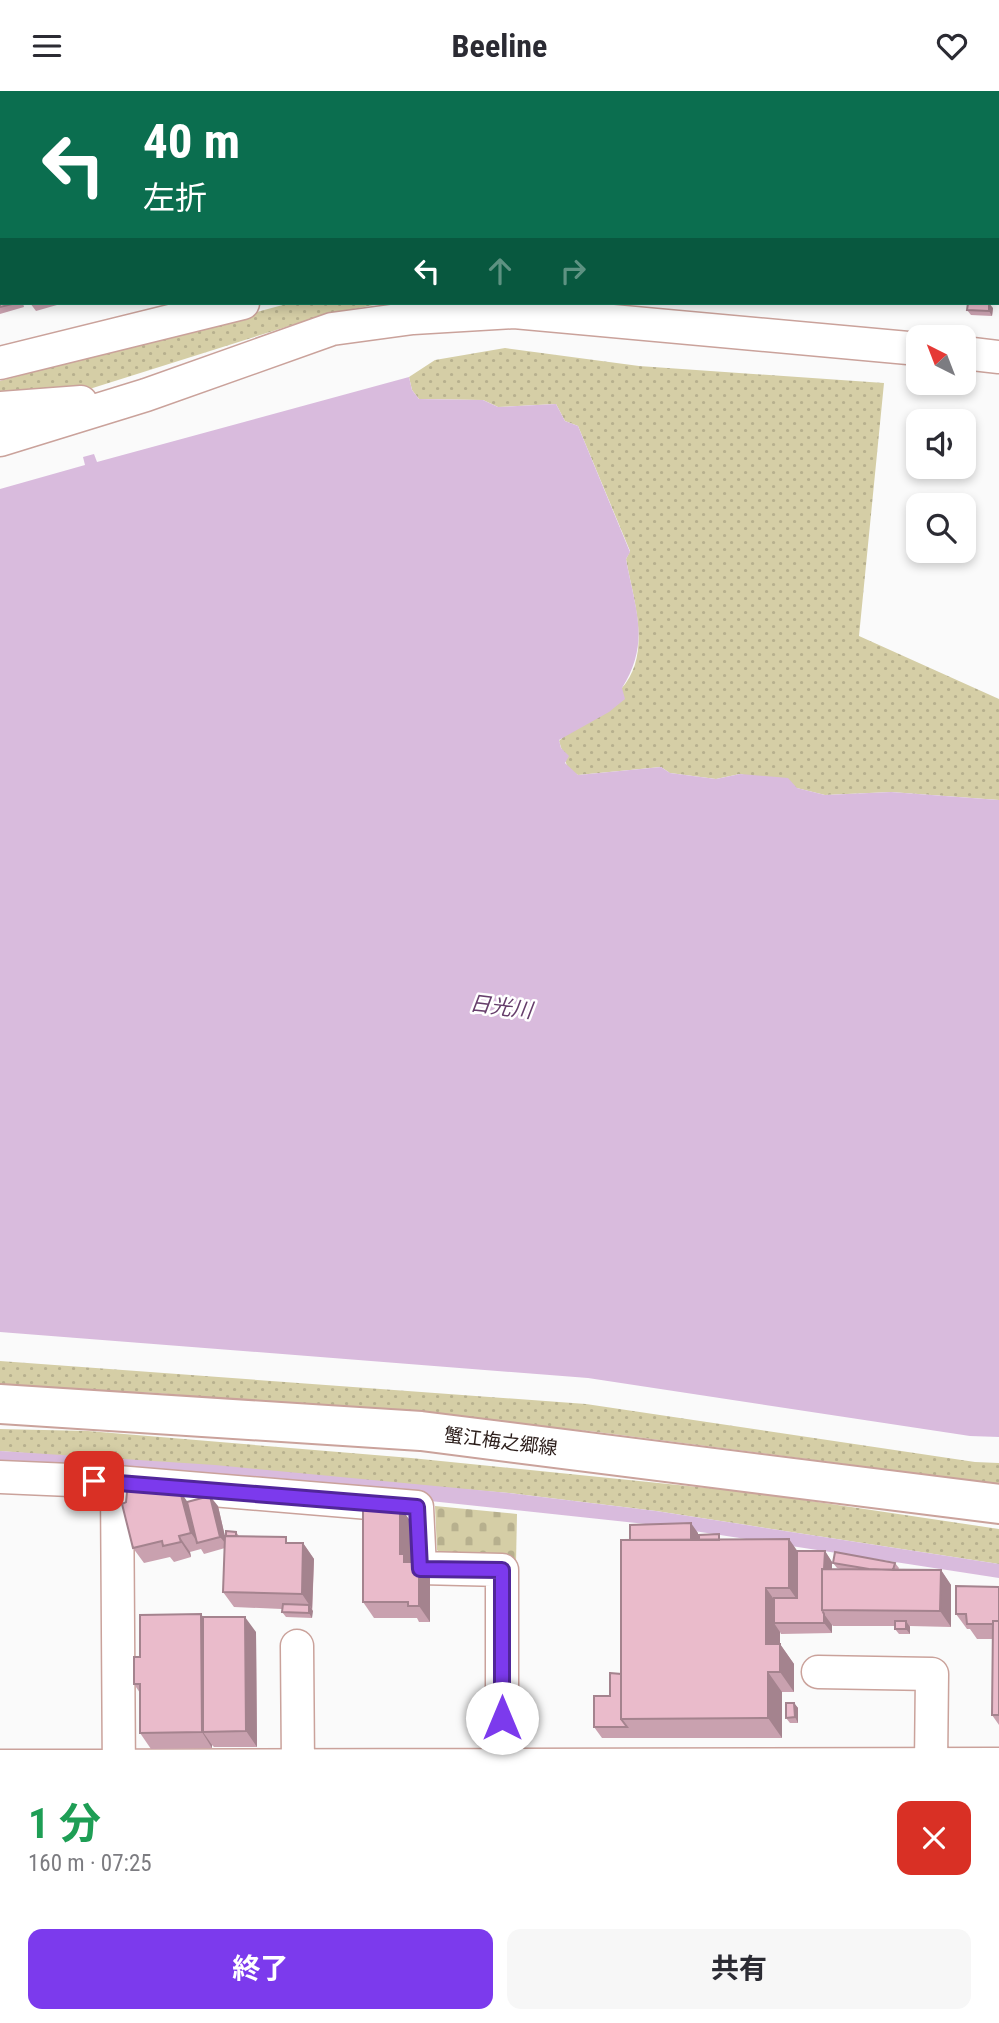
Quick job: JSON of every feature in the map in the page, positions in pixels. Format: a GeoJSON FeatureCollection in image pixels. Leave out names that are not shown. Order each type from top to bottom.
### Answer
{"type":"FeatureCollection","features":[{"type":"Feature","properties":{"kind":"main road","name":"蟹江梅之郷線"},"geometry":{"type":"LineString","coordinates":[[0,1404],[421,1431],[999,1504]]}},
{"type":"Feature","properties":{"kind":"street"},"geometry":{"type":"LineString","coordinates":[[0,363],[235,305]]}},
{"type":"Feature","properties":{"kind":"street"},"geometry":{"type":"LineString","coordinates":[[0,440],[146,395],[332,329],[407,311],[514,312],[552,307],[906,348]]}},
{"type":"Feature","properties":{"kind":"street"},"geometry":{"type":"LineString","coordinates":[[976,354],[999,356]]}},
{"type":"Feature","properties":{"kind":"street"},"geometry":{"type":"LineString","coordinates":[[0,408],[146,395]]}},
{"type":"Feature","properties":{"kind":"street"},"geometry":{"type":"LineString","coordinates":[[0,1477],[117,1482],[417,1507],[420,1569],[502,1570],[502,1767]]}},
{"type":"Feature","properties":{"kind":"street"},"geometry":{"type":"LineString","coordinates":[[117,1482],[119,1772]]}},
{"type":"Feature","properties":{"kind":"street"},"geometry":{"type":"LineString","coordinates":[[297,1646],[298,1766]]}},
{"type":"Feature","properties":{"kind":"street"},"geometry":{"type":"LineString","coordinates":[[818,1672],[932,1674],[931,1765]]}},
{"type":"Feature","properties":{"kind":"street"},"geometry":{"type":"LineString","coordinates":[[0,1766],[119,1772],[298,1766],[502,1767],[554,1772],[931,1765],[991,1769]]}},
{"type":"Feature","properties":{"kind":"green space"},"geometry":{"type":"Polygon","coordinates":[[[283,305],[374,305],[327,314],[80,392],[0,400],[0,381],[283,305]]]}},
{"type":"Feature","properties":{"kind":"green space"},"geometry":{"type":"Polygon","coordinates":[[[505,348],[639,366],[884,383],[859,636],[999,699],[999,800],[891,792],[825,795],[740,774],[716,779],[670,773],[661,767],[578,775],[568,769],[559,741],[621,689],[631,675],[636,660],[638,626],[626,559],[630,551],[578,426],[565,421],[556,404],[498,407],[483,400],[419,399],[412,390],[409,377],[435,360],[505,348]]]}},
{"type":"Feature","properties":{"kind":"green space"},"geometry":{"type":"Polygon","coordinates":[[[0,1361],[586,1404],[975,1462],[999,1463],[999,1484],[589,1431],[157,1393],[0,1388],[0,1361]]]}},
{"type":"Feature","properties":{"kind":"green space"},"geometry":{"type":"Polygon","coordinates":[[[0,1429],[88,1431],[411,1458],[757,1493],[999,1529],[999,1564],[656,1511],[509,1493],[0,1451],[0,1429]]]}},
{"type":"Feature","properties":{"kind":"green space"},"geometry":{"type":"Polygon","coordinates":[[[435,1506],[517,1514],[516,1563],[445,1558],[437,1550],[435,1506]]]}},
{"type":"Feature","properties":{"kind":"water","name":"日光川"},"geometry":{"type":"Polygon","coordinates":[[[409,377],[412,390],[419,399],[483,400],[498,407],[556,404],[565,421],[578,426],[630,552],[626,559],[636,610],[638,640],[631,671],[622,688],[625,699],[609,712],[559,740],[561,748],[569,756],[565,763],[578,775],[661,767],[670,773],[716,779],[740,774],[788,778],[797,788],[825,795],[891,792],[999,800],[999,1437],[970,1436],[588,1378],[0,1332],[0,489],[85,465],[83,457],[94,454],[97,462],[409,377]]]}},
{"type":"Feature","properties":{"kind":"water"},"geometry":{"type":"Polygon","coordinates":[[[0,1451],[215,1465],[509,1493],[656,1511],[999,1564],[999,1578],[655,1525],[213,1478],[0,1466],[0,1451]]]}},
{"type":"Feature","properties":{"kind":"building"},"geometry":{"type":"Polygon","coordinates":[[[968,305],[989,305],[989,311],[967,310],[968,305]]]}},
{"type":"Feature","properties":{"kind":"building"},"geometry":{"type":"Polygon","coordinates":[[[128,1482],[170,1487],[169,1494],[180,1491],[191,1533],[179,1536],[181,1542],[163,1546],[162,1541],[133,1548],[122,1504],[126,1502],[128,1482]]]}},
{"type":"Feature","properties":{"kind":"building"},"geometry":{"type":"Polygon","coordinates":[[[210,1496],[220,1537],[197,1543],[187,1502],[210,1496]]]}},
{"type":"Feature","properties":{"kind":"building"},"geometry":{"type":"Polygon","coordinates":[[[363,1502],[395,1503],[394,1507],[400,1507],[400,1554],[404,1554],[404,1562],[419,1562],[419,1606],[408,1606],[408,1602],[363,1602],[363,1502]]]}},
{"type":"Feature","properties":{"kind":"building"},"geometry":{"type":"Polygon","coordinates":[[[691,1523],[691,1540],[630,1540],[630,1525],[691,1523]]]}},
{"type":"Feature","properties":{"kind":"building"},"geometry":{"type":"Polygon","coordinates":[[[226,1531],[236,1532],[236,1536],[226,1536],[226,1531]]]}},
{"type":"Feature","properties":{"kind":"building"},"geometry":{"type":"Polygon","coordinates":[[[719,1534],[719,1540],[699,1540],[699,1535],[719,1534]]]}},
{"type":"Feature","properties":{"kind":"building"},"geometry":{"type":"Polygon","coordinates":[[[225,1536],[286,1537],[286,1543],[303,1543],[302,1594],[223,1592],[225,1536]]]}},
{"type":"Feature","properties":{"kind":"building"},"geometry":{"type":"Polygon","coordinates":[[[789,1539],[789,1588],[766,1588],[766,1644],[780,1644],[780,1672],[768,1672],[768,1718],[621,1719],[621,1540],[789,1539]]]}},
{"type":"Feature","properties":{"kind":"building"},"geometry":{"type":"Polygon","coordinates":[[[797,1551],[825,1551],[822,1569],[824,1623],[774,1623],[774,1598],[797,1598],[797,1551]]]}},
{"type":"Feature","properties":{"kind":"building"},"geometry":{"type":"Polygon","coordinates":[[[835,1552],[895,1563],[893,1570],[833,1563],[835,1552]]]}},
{"type":"Feature","properties":{"kind":"building"},"geometry":{"type":"Polygon","coordinates":[[[822,1569],[941,1570],[940,1611],[822,1610],[822,1569]]]}},
{"type":"Feature","properties":{"kind":"building"},"geometry":{"type":"Polygon","coordinates":[[[956,1586],[999,1587],[999,1621],[993,1621],[993,1624],[967,1624],[966,1614],[956,1614],[956,1586]]]}},
{"type":"Feature","properties":{"kind":"building"},"geometry":{"type":"Polygon","coordinates":[[[283,1604],[309,1605],[309,1613],[282,1612],[283,1604]]]}},
{"type":"Feature","properties":{"kind":"building"},"geometry":{"type":"Polygon","coordinates":[[[201,1614],[202,1732],[140,1733],[140,1684],[134,1684],[134,1657],[140,1657],[140,1615],[201,1614]]]}},
{"type":"Feature","properties":{"kind":"building"},"geometry":{"type":"Polygon","coordinates":[[[203,1617],[245,1617],[246,1731],[203,1732],[203,1617]]]}},
{"type":"Feature","properties":{"kind":"building"},"geometry":{"type":"Polygon","coordinates":[[[895,1621],[906,1621],[906,1629],[895,1629],[895,1621]]]}},
{"type":"Feature","properties":{"kind":"building"},"geometry":{"type":"Polygon","coordinates":[[[993,1621],[999,1621],[999,1715],[992,1715],[993,1621]]]}},
{"type":"Feature","properties":{"kind":"building"},"geometry":{"type":"Polygon","coordinates":[[[610,1673],[621,1674],[621,1719],[627,1727],[594,1727],[594,1696],[610,1696],[610,1673]]]}},
{"type":"Feature","properties":{"kind":"building"},"geometry":{"type":"Polygon","coordinates":[[[786,1703],[794,1703],[795,1717],[786,1718],[786,1703]]]}},
{"type":"Feature","properties":{"kind":"route"},"geometry":{"type":"LineString","coordinates":[[94,1481],[417,1507],[420,1569],[502,1570],[502,1718]]}}]}
